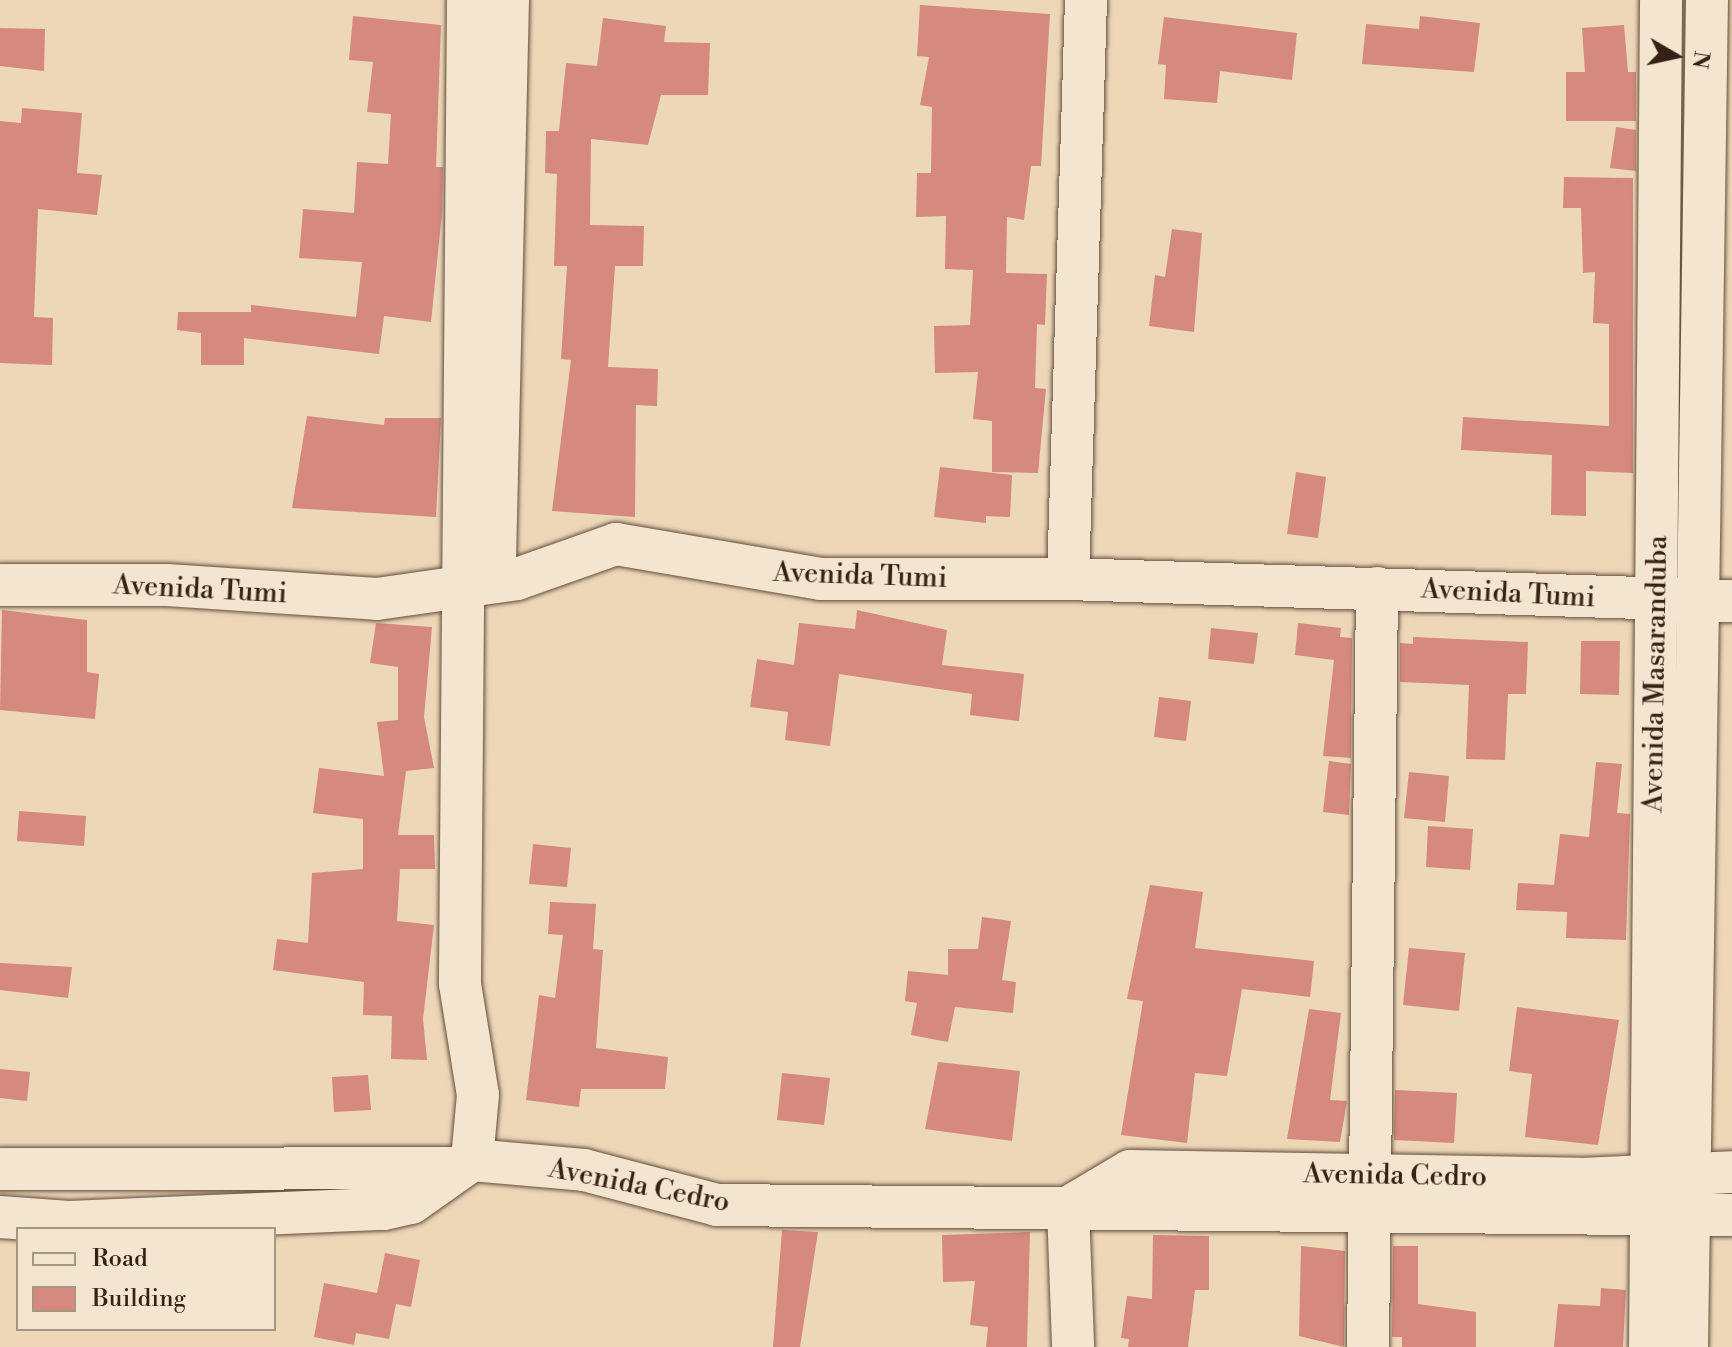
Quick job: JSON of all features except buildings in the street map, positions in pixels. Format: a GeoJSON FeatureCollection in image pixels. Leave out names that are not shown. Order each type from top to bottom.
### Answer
{"type":"FeatureCollection","features":[{"type":"Feature","properties":{"kind":"street"},"geometry":{"type":"LineString","coordinates":[[0,1217],[69,1222],[384,1209],[411,1203],[462,1164],[474,1044],[490,949],[468,0]]}},
{"type":"Feature","properties":{"kind":"street"},"geometry":{"type":"LineString","coordinates":[[480,580],[508,0]]}},
{"type":"Feature","properties":{"kind":"street"},"geometry":{"type":"LineString","coordinates":[[1068,579],[1086,0]]}},
{"type":"Feature","properties":{"kind":"street","name":"Avenida Masaranduba"},"geometry":{"type":"LineString","coordinates":[[1650,1347],[1669,1193],[1696,583],[1661,0]]}},
{"type":"Feature","properties":{"kind":"street"},"geometry":{"type":"LineString","coordinates":[[1696,583],[1707,0]]}},
{"type":"Feature","properties":{"kind":"street","name":"Avenida Tumi"},"geometry":{"type":"LineString","coordinates":[[0,585],[167,585],[377,599],[480,580],[616,544],[821,579],[1068,579],[1377,588],[1696,583]]}},
{"type":"Feature","properties":{"kind":"street"},"geometry":{"type":"LineString","coordinates":[[1368,1347],[1377,588]]}},
{"type":"Feature","properties":{"kind":"street","name":"Avenida Cedro"},"geometry":{"type":"LineString","coordinates":[[0,1169],[462,1164],[584,1170],[717,1205],[1068,1208],[1130,1171],[1371,1193],[1669,1193],[1732,1172]]}},
{"type":"Feature","properties":{"kind":"street"},"geometry":{"type":"LineString","coordinates":[[1669,1193],[1687,1347]]}},
{"type":"Feature","properties":{"kind":"street","name":"Avenida Cedro"},"geometry":{"type":"LineString","coordinates":[[1669,1193],[1732,1215]]}},
{"type":"Feature","properties":{"kind":"street"},"geometry":{"type":"LineString","coordinates":[[1068,1208],[1073,1347]]}}]}
